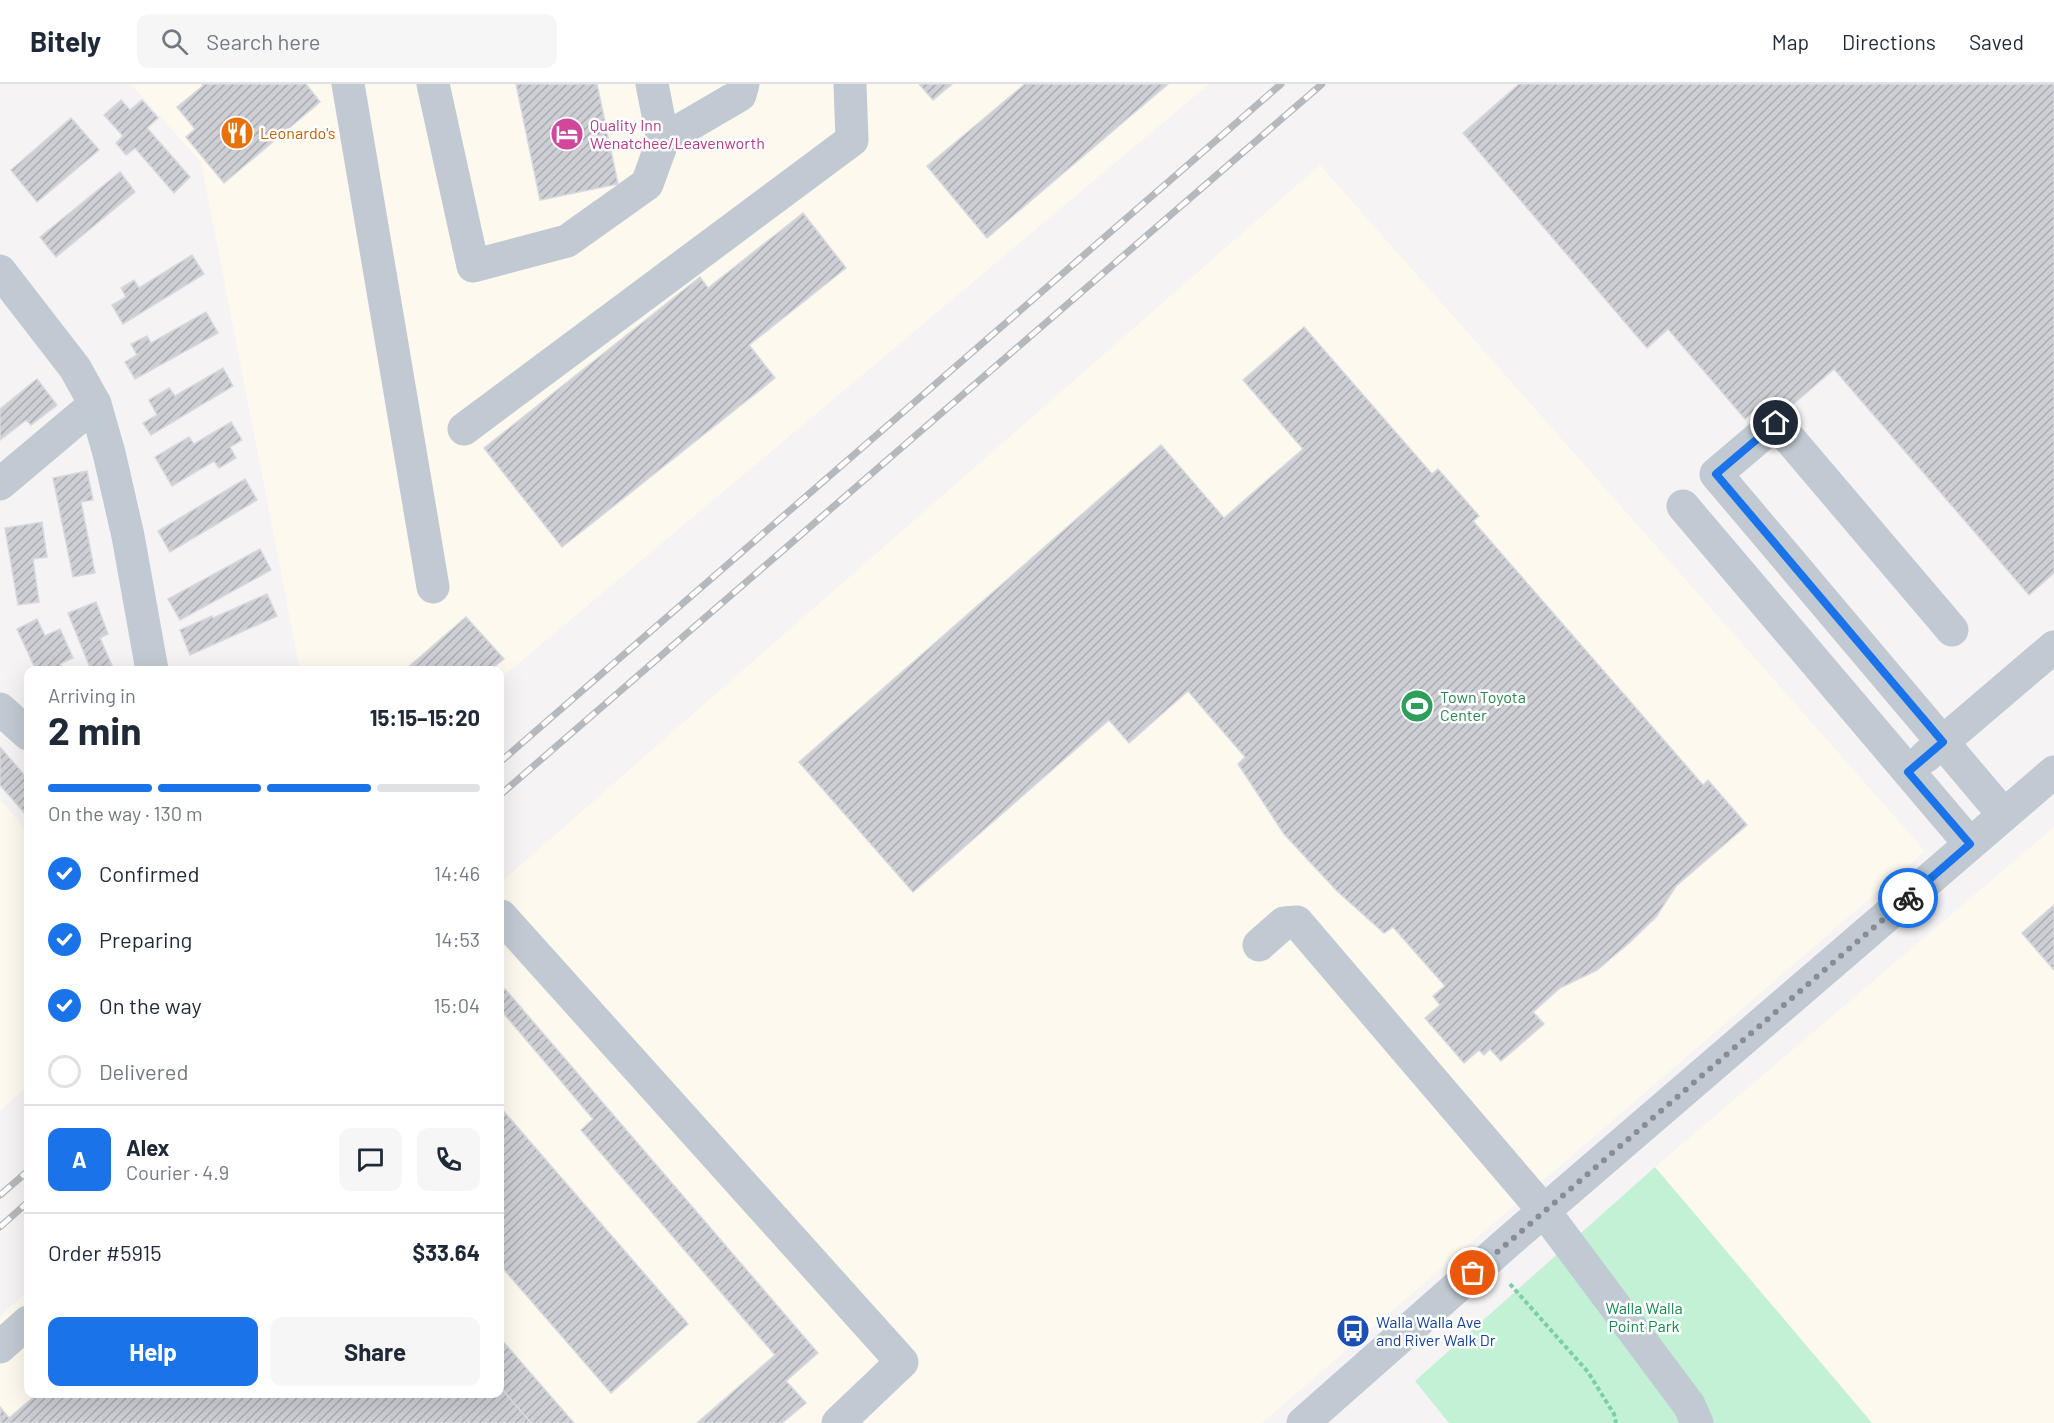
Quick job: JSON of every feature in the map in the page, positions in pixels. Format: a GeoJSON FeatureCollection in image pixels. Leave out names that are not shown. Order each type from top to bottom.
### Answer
{"type":"FeatureCollection","features":[{"type":"Feature","properties":{"kind":"street"},"geometry":{"type":"LineString","coordinates":[[348,84],[433,587]]}},
{"type":"Feature","properties":{"kind":"street"},"geometry":{"type":"LineString","coordinates":[[433,84],[473,266],[567,241],[647,184],[663,140],[652,84]]}},
{"type":"Feature","properties":{"kind":"street"},"geometry":{"type":"LineString","coordinates":[[663,140],[740,95],[743,84]]}},
{"type":"Feature","properties":{"kind":"street"},"geometry":{"type":"LineString","coordinates":[[464,429],[852,140],[850,84]]}},
{"type":"Feature","properties":{"kind":"street"},"geometry":{"type":"LineString","coordinates":[[0,271],[75,368],[95,404],[128,536],[151,666]]}},
{"type":"Feature","properties":{"kind":"street"},"geometry":{"type":"LineString","coordinates":[[0,484],[95,404]]}},
{"type":"Feature","properties":{"kind":"street"},"geometry":{"type":"LineString","coordinates":[[1952,630],[1776,423],[1716,474],[2004,815]]}},
{"type":"Feature","properties":{"kind":"street"},"geometry":{"type":"LineString","coordinates":[[1683,506],[1970,844]]}},
{"type":"Feature","properties":{"kind":"street"},"geometry":{"type":"LineString","coordinates":[[1908,772],[2054,647]]}},
{"type":"Feature","properties":{"kind":"street"},"geometry":{"type":"LineString","coordinates":[[0,709],[24,730]]}},
{"type":"Feature","properties":{"kind":"street"},"geometry":{"type":"LineString","coordinates":[[1303,1423],[1544,1211],[2054,772]]}},
{"type":"Feature","properties":{"kind":"street"},"geometry":{"type":"LineString","coordinates":[[504,919],[902,1362],[838,1423]]}},
{"type":"Feature","properties":{"kind":"street"},"geometry":{"type":"LineString","coordinates":[[1260,945],[1284,923],[1297,922],[1544,1211],[1689,1405],[1697,1423]]}},
{"type":"Feature","properties":{"kind":"street"},"geometry":{"type":"LineString","coordinates":[[0,1347],[24,1326]]}},
{"type":"Feature","properties":{"kind":"path"},"geometry":{"type":"LineString","coordinates":[[1490,1258],[1520,1298],[1588,1372],[1614,1414],[1616,1423]]}},
{"type":"Feature","properties":{"kind":"shaded area"},"geometry":{"type":"Polygon","coordinates":[[[131,84],[1209,84],[504,676],[504,666],[299,666],[201,162],[131,84]]]}},
{"type":"Feature","properties":{"kind":"shaded area"},"geometry":{"type":"Polygon","coordinates":[[[1320,165],[1925,851],[1262,1423],[0,1423],[0,1316],[24,1295],[24,1398],[504,1398],[504,879],[1320,165]]]}},
{"type":"Feature","properties":{"kind":"shaded area"},"geometry":{"type":"Polygon","coordinates":[[[0,799],[24,827],[24,1090],[0,1111],[0,799]]]}},
{"type":"Feature","properties":{"kind":"shaded area"},"geometry":{"type":"Polygon","coordinates":[[[2054,827],[2054,1423],[1872,1423],[1655,1167],[2054,827]]]}},
{"type":"Feature","properties":{"kind":"green space","name":"Walla Walla Point Park"},"geometry":{"type":"Polygon","coordinates":[[[1655,1167],[1872,1423],[1449,1423],[1415,1381],[1655,1167]]]}},
{"type":"Feature","properties":{"kind":"building","name":"Leonardo's"},"geometry":{"type":"Polygon","coordinates":[[[202,84],[306,84],[320,102],[224,183],[186,137],[195,129],[177,107],[204,85],[202,84]]]}},
{"type":"Feature","properties":{"kind":"building","name":"Quality Inn Wenatchee/Leavenworth"},"geometry":{"type":"Polygon","coordinates":[[[516,84],[597,84],[618,184],[540,200],[516,84]]]}},
{"type":"Feature","properties":{"kind":"building"},"geometry":{"type":"Polygon","coordinates":[[[919,84],[952,84],[933,100],[919,84]]]}},
{"type":"Feature","properties":{"kind":"building"},"geometry":{"type":"Polygon","coordinates":[[[1025,84],[1168,84],[987,238],[927,166],[1025,84]]]}},
{"type":"Feature","properties":{"kind":"building"},"geometry":{"type":"Polygon","coordinates":[[[1519,84],[2054,84],[2054,573],[2029,595],[1834,369],[1784,412],[1771,396],[1745,419],[1668,329],[1647,348],[1463,133],[1519,84]]]}},
{"type":"Feature","properties":{"kind":"building"},"geometry":{"type":"Polygon","coordinates":[[[121,100],[130,110],[142,100],[158,118],[147,128],[190,177],[174,193],[135,148],[126,155],[116,143],[123,136],[104,115],[121,100]]]}},
{"type":"Feature","properties":{"kind":"building"},"geometry":{"type":"Polygon","coordinates":[[[71,118],[99,150],[37,202],[11,170],[71,118]]]}},
{"type":"Feature","properties":{"kind":"building"},"geometry":{"type":"Polygon","coordinates":[[[120,172],[135,192],[56,257],[40,237],[120,172]]]}},
{"type":"Feature","properties":{"kind":"building"},"geometry":{"type":"Polygon","coordinates":[[[803,213],[846,268],[749,345],[775,378],[562,547],[484,448],[700,277],[708,288],[803,213]]]}},
{"type":"Feature","properties":{"kind":"building"},"geometry":{"type":"Polygon","coordinates":[[[192,255],[204,274],[123,324],[112,305],[126,297],[121,288],[134,280],[139,288],[192,255]]]}},
{"type":"Feature","properties":{"kind":"building"},"geometry":{"type":"Polygon","coordinates":[[[206,312],[218,333],[135,379],[125,362],[137,355],[131,344],[147,336],[151,343],[206,312]]]}},
{"type":"Feature","properties":{"kind":"building","name":"Town Toyota Center"},"geometry":{"type":"Polygon","coordinates":[[[1304,327],[1432,474],[1438,469],[1479,516],[1473,521],[1703,785],[1708,780],[1747,825],[1676,886],[1656,917],[1629,943],[1597,970],[1560,988],[1533,1012],[1544,1024],[1501,1061],[1490,1049],[1484,1055],[1479,1050],[1464,1063],[1425,1018],[1440,1005],[1433,996],[1445,986],[1393,927],[1384,933],[1337,891],[1284,834],[1238,764],[1245,757],[1188,691],[1129,743],[1109,720],[913,892],[799,762],[1161,445],[1224,518],[1303,449],[1243,380],[1304,327]]]}},
{"type":"Feature","properties":{"kind":"building"},"geometry":{"type":"Polygon","coordinates":[[[223,368],[233,386],[151,435],[143,423],[157,415],[149,400],[169,388],[175,396],[223,368]]]}},
{"type":"Feature","properties":{"kind":"building"},"geometry":{"type":"Polygon","coordinates":[[[37,379],[57,405],[31,425],[26,420],[0,440],[0,409],[37,379]]]}},
{"type":"Feature","properties":{"kind":"building"},"geometry":{"type":"Polygon","coordinates":[[[231,422],[242,440],[230,447],[236,458],[219,468],[214,461],[172,486],[155,457],[189,437],[194,444],[231,422]]]}},
{"type":"Feature","properties":{"kind":"building"},"geometry":{"type":"Polygon","coordinates":[[[87,471],[93,500],[81,502],[95,573],[73,577],[53,478],[87,471]]]}},
{"type":"Feature","properties":{"kind":"building"},"geometry":{"type":"Polygon","coordinates":[[[245,479],[257,500],[170,552],[158,531],[245,479]]]}},
{"type":"Feature","properties":{"kind":"building"},"geometry":{"type":"Polygon","coordinates":[[[42,522],[47,557],[33,559],[39,602],[18,605],[5,528],[42,522]]]}},
{"type":"Feature","properties":{"kind":"building"},"geometry":{"type":"Polygon","coordinates":[[[260,549],[271,570],[180,620],[168,599],[260,549]]]}},
{"type":"Feature","properties":{"kind":"building"},"geometry":{"type":"Polygon","coordinates":[[[267,594],[277,616],[190,655],[180,630],[267,594]]]}},
{"type":"Feature","properties":{"kind":"building"},"geometry":{"type":"Polygon","coordinates":[[[96,602],[108,634],[100,638],[112,666],[89,666],[68,613],[96,602]]]}},
{"type":"Feature","properties":{"kind":"building"},"geometry":{"type":"Polygon","coordinates":[[[466,617],[504,659],[495,666],[410,666],[466,617]]]}},
{"type":"Feature","properties":{"kind":"building"},"geometry":{"type":"Polygon","coordinates":[[[37,619],[45,636],[60,629],[73,658],[60,664],[61,666],[34,666],[17,629],[37,619]]]}},
{"type":"Feature","properties":{"kind":"building"},"geometry":{"type":"Polygon","coordinates":[[[0,747],[24,774],[24,812],[0,785],[0,747]]]}},
{"type":"Feature","properties":{"kind":"building"},"geometry":{"type":"Polygon","coordinates":[[[2054,905],[2054,970],[2022,933],[2054,905]]]}},
{"type":"Feature","properties":{"kind":"building"},"geometry":{"type":"Polygon","coordinates":[[[504,990],[818,1353],[786,1381],[806,1403],[782,1423],[697,1423],[775,1355],[581,1130],[593,1119],[504,1014],[504,990]]]}},
{"type":"Feature","properties":{"kind":"building"},"geometry":{"type":"Polygon","coordinates":[[[504,1112],[688,1324],[611,1393],[504,1270],[504,1112]]]}},
{"type":"Feature","properties":{"kind":"building"},"geometry":{"type":"Polygon","coordinates":[[[504,1343],[574,1423],[531,1423],[504,1392],[504,1343]]]}},
{"type":"Feature","properties":{"kind":"building"},"geometry":{"type":"Polygon","coordinates":[[[504,1392],[531,1423],[0,1423],[0,1407],[9,1418],[32,1398],[504,1398],[504,1392]]]}},
{"type":"Feature","properties":{"kind":"railway"},"geometry":{"type":"LineString","coordinates":[[504,759],[1281,84]]}},
{"type":"Feature","properties":{"kind":"railway"},"geometry":{"type":"LineString","coordinates":[[504,792],[1322,84]]}},
{"type":"Feature","properties":{"kind":"railway"},"geometry":{"type":"LineString","coordinates":[[0,1195],[24,1174]]}},
{"type":"Feature","properties":{"kind":"railway"},"geometry":{"type":"LineString","coordinates":[[0,1227],[24,1206]]}},
{"type":"Feature","properties":{"kind":"way so far"},"geometry":{"type":"LineString","coordinates":[[1473,1273],[1908,898]]}},
{"type":"Feature","properties":{"kind":"place","name":"Leonardo's"},"geometry":{"type":"Point","coordinates":[237,133]}},
{"type":"Feature","properties":{"kind":"place","name":"Quality Inn Wenatchee/Leavenworth"},"geometry":{"type":"Point","coordinates":[567,134]}},
{"type":"Feature","properties":{"kind":"place","name":"Town Toyota Center"},"geometry":{"type":"Point","coordinates":[1417,706]}},
{"type":"Feature","properties":{"kind":"place","name":"Walla Walla Ave and River Walk Dr"},"geometry":{"type":"Point","coordinates":[1353,1331]}},
{"type":"Feature","properties":{"kind":"route"},"geometry":{"type":"LineString","coordinates":[[1776,423],[1716,474],[1943,742],[1908,772],[1970,844],[1908,898]]}}]}
